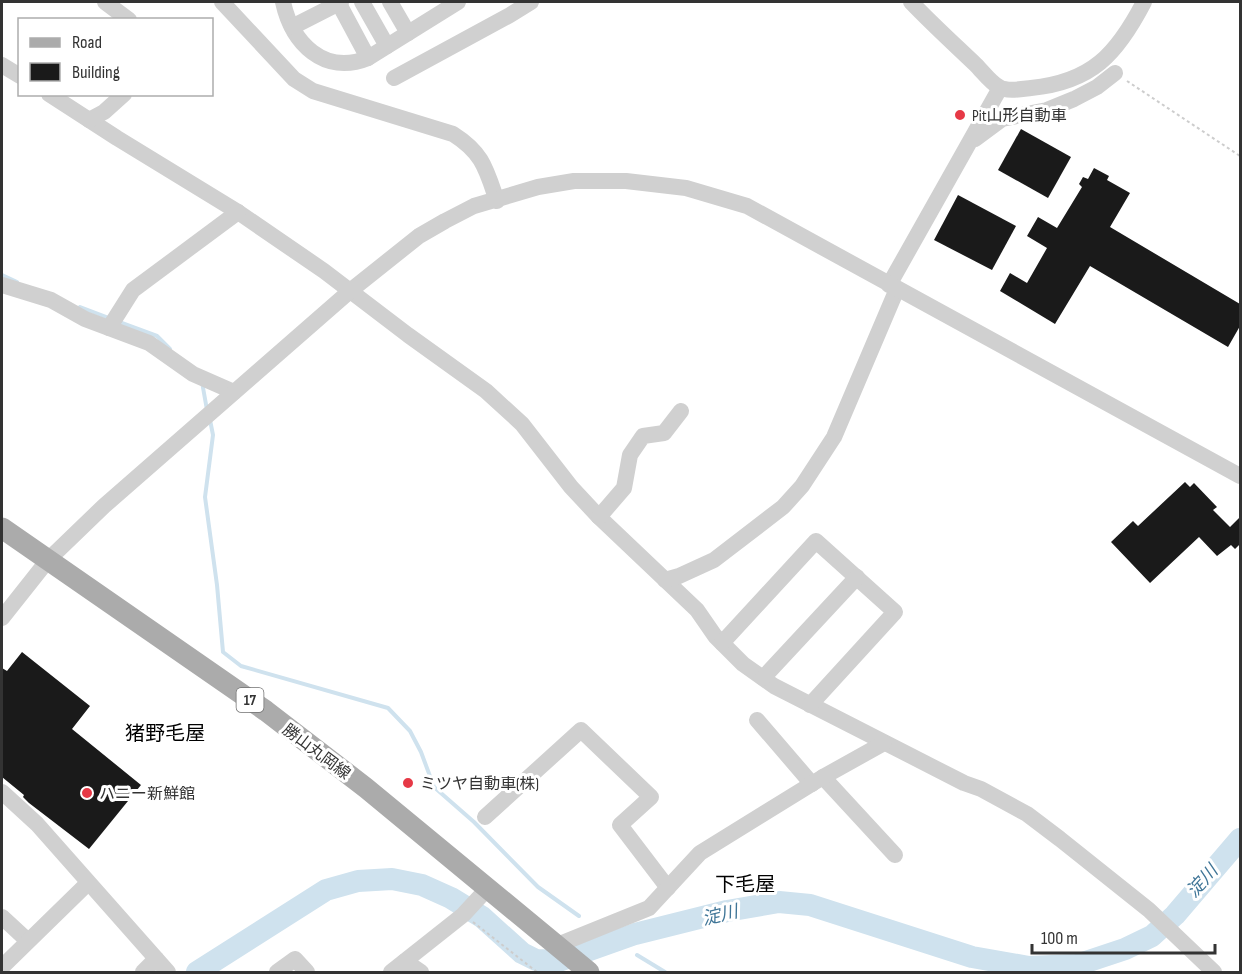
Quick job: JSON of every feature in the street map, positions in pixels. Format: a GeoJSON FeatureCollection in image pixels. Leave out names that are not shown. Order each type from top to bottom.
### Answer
{"type":"FeatureCollection","features":[{"type":"Feature","properties":{"kind":"main road","name":"勝山丸岡線"},"geometry":{"type":"LineString","coordinates":[[2,528],[266,711],[366,788],[484,893],[584,969]]}},
{"type":"Feature","properties":{"kind":"street"},"geometry":{"type":"LineString","coordinates":[[105,2],[126,18]]}},
{"type":"Feature","properties":{"kind":"street"},"geometry":{"type":"LineString","coordinates":[[222,2],[294,79],[313,91],[453,134],[467,143],[480,156],[496,201]]}},
{"type":"Feature","properties":{"kind":"street"},"geometry":{"type":"LineString","coordinates":[[283,2],[292,27],[303,44],[324,61],[338,64],[354,63],[368,58],[454,2]]}},
{"type":"Feature","properties":{"kind":"street"},"geometry":{"type":"LineString","coordinates":[[292,27],[339,2],[368,58]]}},
{"type":"Feature","properties":{"kind":"street"},"geometry":{"type":"LineString","coordinates":[[362,2],[387,46]]}},
{"type":"Feature","properties":{"kind":"street"},"geometry":{"type":"LineString","coordinates":[[390,2],[408,33]]}},
{"type":"Feature","properties":{"kind":"street"},"geometry":{"type":"LineString","coordinates":[[394,78],[531,2]]}},
{"type":"Feature","properties":{"kind":"street"},"geometry":{"type":"LineString","coordinates":[[911,2],[940,33],[1000,88],[1016,89],[1041,87],[1094,69],[1114,50],[1144,2]]}},
{"type":"Feature","properties":{"kind":"street"},"geometry":{"type":"LineString","coordinates":[[2,65],[18,75]]}},
{"type":"Feature","properties":{"kind":"street"},"geometry":{"type":"LineString","coordinates":[[970,144],[1002,119],[1047,110],[1097,87],[1115,73]]}},
{"type":"Feature","properties":{"kind":"street"},"geometry":{"type":"LineString","coordinates":[[665,580],[714,560],[783,507],[802,486],[834,437],[893,287],[1000,88]]}},
{"type":"Feature","properties":{"kind":"street"},"geometry":{"type":"LineString","coordinates":[[52,96],[238,212],[486,391],[522,424],[571,487],[599,517],[697,610],[722,643],[742,664],[810,705],[1027,814],[1149,910],[1214,972]]}},
{"type":"Feature","properties":{"kind":"street"},"geometry":{"type":"LineString","coordinates":[[89,120],[104,112],[122,96]]}},
{"type":"Feature","properties":{"kind":"street"},"geometry":{"type":"LineString","coordinates":[[2,618],[48,560],[104,506],[350,291],[419,236],[474,206],[538,187],[574,181],[626,181],[686,188],[747,206],[1240,476]]}},
{"type":"Feature","properties":{"kind":"street"},"geometry":{"type":"LineString","coordinates":[[109,328],[134,290],[238,212]]}},
{"type":"Feature","properties":{"kind":"street"},"geometry":{"type":"LineString","coordinates":[[2,285],[51,300],[85,319],[148,343],[193,374],[234,392]]}},
{"type":"Feature","properties":{"kind":"street"},"geometry":{"type":"LineString","coordinates":[[599,517],[624,488],[630,455],[643,436],[664,433],[681,411]]}},
{"type":"Feature","properties":{"kind":"street"},"geometry":{"type":"LineString","coordinates":[[722,643],[816,541],[895,612],[810,705]]}},
{"type":"Feature","properties":{"kind":"street"},"geometry":{"type":"LineString","coordinates":[[763,678],[857,577]]}},
{"type":"Feature","properties":{"kind":"street"},"geometry":{"type":"LineString","coordinates":[[757,720],[895,855]]}},
{"type":"Feature","properties":{"kind":"street"},"geometry":{"type":"LineString","coordinates":[[485,818],[581,730],[651,797],[620,825],[669,888]]}},
{"type":"Feature","properties":{"kind":"street"},"geometry":{"type":"LineString","coordinates":[[558,948],[649,908],[700,853],[817,780],[884,742]]}},
{"type":"Feature","properties":{"kind":"street"},"geometry":{"type":"LineString","coordinates":[[2,792],[37,824],[168,972]]}},
{"type":"Feature","properties":{"kind":"street"},"geometry":{"type":"LineString","coordinates":[[2,967],[88,883]]}},
{"type":"Feature","properties":{"kind":"street"},"geometry":{"type":"LineString","coordinates":[[390,972],[463,915],[484,893]]}},
{"type":"Feature","properties":{"kind":"street"},"geometry":{"type":"LineString","coordinates":[[2,917],[28,941]]}},
{"type":"Feature","properties":{"kind":"street"},"geometry":{"type":"LineString","coordinates":[[143,972],[156,959]]}},
{"type":"Feature","properties":{"kind":"street"},"geometry":{"type":"LineString","coordinates":[[277,972],[295,959],[307,972]]}},
{"type":"Feature","properties":{"kind":"street"},"geometry":{"type":"LineString","coordinates":[[405,961],[421,972]]}},
{"type":"Feature","properties":{"kind":"path"},"geometry":{"type":"LineString","coordinates":[[1115,73],[1240,156]]}},
{"type":"Feature","properties":{"kind":"path"},"geometry":{"type":"LineString","coordinates":[[463,915],[537,972]]}},
{"type":"Feature","properties":{"kind":"building"},"geometry":{"type":"Polygon","coordinates":[[[1021,129],[1071,157],[1048,198],[998,170],[1021,129]]]}},
{"type":"Feature","properties":{"kind":"building"},"geometry":{"type":"Polygon","coordinates":[[[1094,168],[1109,176],[1107,180],[1130,193],[1110,227],[1240,304],[1240,326],[1228,347],[1090,266],[1055,324],[1000,291],[1010,273],[1027,283],[1047,248],[1027,236],[1038,217],[1057,228],[1082,187],[1079,184],[1083,177],[1088,179],[1094,168]]]}},
{"type":"Feature","properties":{"kind":"building"},"geometry":{"type":"Polygon","coordinates":[[[958,195],[1016,226],[992,270],[934,240],[958,195]]]}},
{"type":"Feature","properties":{"kind":"building"},"geometry":{"type":"Polygon","coordinates":[[[1185,482],[1190,487],[1194,483],[1217,507],[1213,510],[1230,527],[1240,517],[1240,544],[1235,549],[1231,545],[1217,556],[1199,537],[1150,583],[1111,542],[1133,521],[1138,526],[1185,482]]]}},
{"type":"Feature","properties":{"kind":"building"},"geometry":{"type":"Polygon","coordinates":[[[22,652],[90,706],[72,729],[141,785],[89,849],[29,803],[23,797],[24,795],[2,777],[2,668],[7,671],[22,652]]]}},
{"type":"Feature","properties":{"kind":"waterway"},"geometry":{"type":"LineString","coordinates":[[2,275],[17,282]]}},
{"type":"Feature","properties":{"kind":"waterway"},"geometry":{"type":"LineString","coordinates":[[80,307],[109,318]]}},
{"type":"Feature","properties":{"kind":"waterway"},"geometry":{"type":"LineString","coordinates":[[119,322],[157,336],[170,349]]}},
{"type":"Feature","properties":{"kind":"waterway"},"geometry":{"type":"LineString","coordinates":[[202,382],[207,410]]}},
{"type":"Feature","properties":{"kind":"waterway"},"geometry":{"type":"LineString","coordinates":[[210,420],[213,435],[205,497],[223,652],[241,666],[388,708],[410,731],[421,752],[434,787],[474,822],[538,887],[579,916]]}},
{"type":"Feature","properties":{"kind":"waterway","name":"淀川"},"geometry":{"type":"LineString","coordinates":[[197,972],[326,890],[358,881],[392,879],[422,885],[451,898],[482,917],[522,953],[536,960],[559,961],[635,934],[727,911],[779,902],[810,905],[972,957],[1029,967],[1077,965],[1125,949],[1152,936],[1175,915],[1240,839]]}},
{"type":"Feature","properties":{"kind":"waterway"},"geometry":{"type":"LineString","coordinates":[[637,955],[665,972]]}},
{"type":"Feature","properties":{"kind":"place","name":"Pit山形自動車"},"geometry":{"type":"Point","coordinates":[960,115]}},
{"type":"Feature","properties":{"kind":"place","name":"ミツヤ自動車(株)"},"geometry":{"type":"Point","coordinates":[408,783]}},
{"type":"Feature","properties":{"kind":"place","name":"ハニー新鮮館"},"geometry":{"type":"Point","coordinates":[87,793]}},
{"type":"Feature","properties":{"kind":"district","name":"猪野毛屋"},"geometry":{"type":"Point","coordinates":[165,733]}},
{"type":"Feature","properties":{"kind":"district","name":"下毛屋"},"geometry":{"type":"Point","coordinates":[745,884]}}]}
